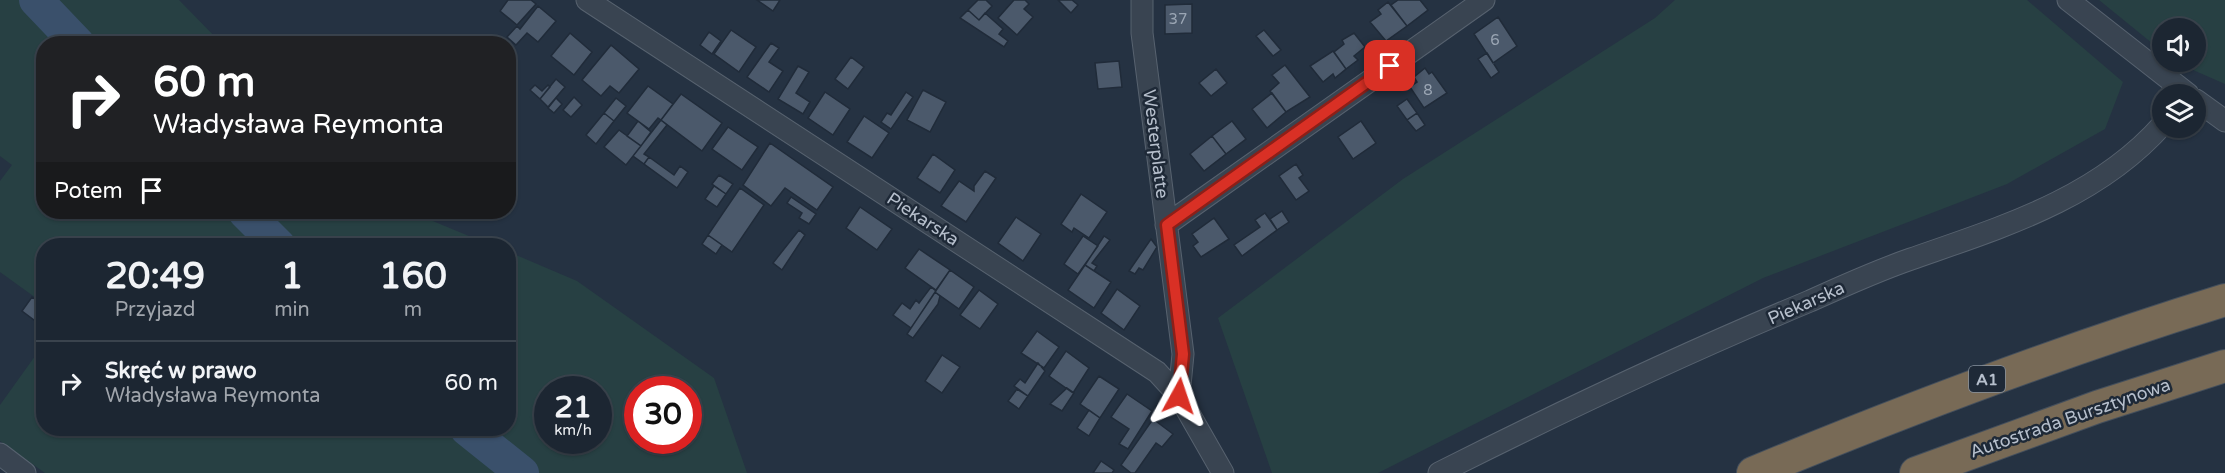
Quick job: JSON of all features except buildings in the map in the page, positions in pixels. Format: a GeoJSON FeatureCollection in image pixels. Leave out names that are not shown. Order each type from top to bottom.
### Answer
{"type":"FeatureCollection","features":[{"type":"Feature","properties":{"kind":"highway","name":"A1"},"geometry":{"type":"LineString","coordinates":[[1753,473],[2010,371],[2139,326],[2225,300]]}},
{"type":"Feature","properties":{"kind":"highway","name":"Autostrada Bursztynowa"},"geometry":{"type":"LineString","coordinates":[[1916,473],[2086,411],[2225,366]]}},
{"type":"Feature","properties":{"kind":"street","name":"Piekarska"},"geometry":{"type":"LineString","coordinates":[[587,0],[1157,372],[1179,396],[1223,473]]}},
{"type":"Feature","properties":{"kind":"street","name":"Westerplatte"},"geometry":{"type":"LineString","coordinates":[[1142,0],[1142,33],[1183,354],[1179,396]]}},
{"type":"Feature","properties":{"kind":"street"},"geometry":{"type":"LineString","coordinates":[[1167,225],[1484,0]]}},
{"type":"Feature","properties":{"kind":"street"},"geometry":{"type":"LineString","coordinates":[[2068,0],[2175,84]]}},
{"type":"Feature","properties":{"kind":"street"},"geometry":{"type":"LineString","coordinates":[[2206,107],[2225,121]]}},
{"type":"Feature","properties":{"kind":"street","name":"Piekarska"},"geometry":{"type":"LineString","coordinates":[[1439,473],[1510,437],[1807,302],[1896,265],[2030,217],[2081,192],[2144,146],[2152,137]]}},
{"type":"Feature","properties":{"kind":"street"},"geometry":{"type":"LineString","coordinates":[[0,454],[26,473]]}},
{"type":"Feature","properties":{"kind":"green space"},"geometry":{"type":"Polygon","coordinates":[[[0,0],[23,0],[60,36],[36,36],[36,219],[241,219],[260,238],[36,238],[36,298],[0,272],[0,181],[12,165],[0,156],[0,0]]]}},
{"type":"Feature","properties":{"kind":"green space"},"geometry":{"type":"Polygon","coordinates":[[[50,0],[179,0],[214,36],[85,36],[50,0]]]}},
{"type":"Feature","properties":{"kind":"green space"},"geometry":{"type":"Polygon","coordinates":[[[1675,0],[2027,0],[2123,82],[2105,129],[2007,184],[1763,278],[1378,473],[1272,473],[1218,318],[1403,179],[1655,18],[1675,0]]]}},
{"type":"Feature","properties":{"kind":"green space"},"geometry":{"type":"Polygon","coordinates":[[[2099,0],[2225,0],[2225,84],[2198,72],[2206,72],[2206,18],[2152,18],[2152,43],[2099,0]]]}},
{"type":"Feature","properties":{"kind":"green space"},"geometry":{"type":"Polygon","coordinates":[[[261,219],[428,219],[474,238],[280,238],[261,219]]]}},
{"type":"Feature","properties":{"kind":"green space"},"geometry":{"type":"Polygon","coordinates":[[[516,255],[577,281],[714,378],[747,473],[539,473],[492,436],[516,436],[516,255]]]}},
{"type":"Feature","properties":{"kind":"green space"},"geometry":{"type":"Polygon","coordinates":[[[36,355],[36,436],[467,436],[512,473],[45,473],[0,441],[0,405],[36,355]]]}},
{"type":"Feature","properties":{"kind":"waterway"},"geometry":{"type":"LineString","coordinates":[[36,0],[70,36]]}},
{"type":"Feature","properties":{"kind":"waterway"},"geometry":{"type":"LineString","coordinates":[[252,219],[271,238]]}},
{"type":"Feature","properties":{"kind":"waterway"},"geometry":{"type":"LineString","coordinates":[[476,436],[522,473]]}},
{"type":"Feature","properties":{"kind":"route"},"geometry":{"type":"LineString","coordinates":[[1179,396],[1183,354],[1167,225],[1390,66]]}}]}
